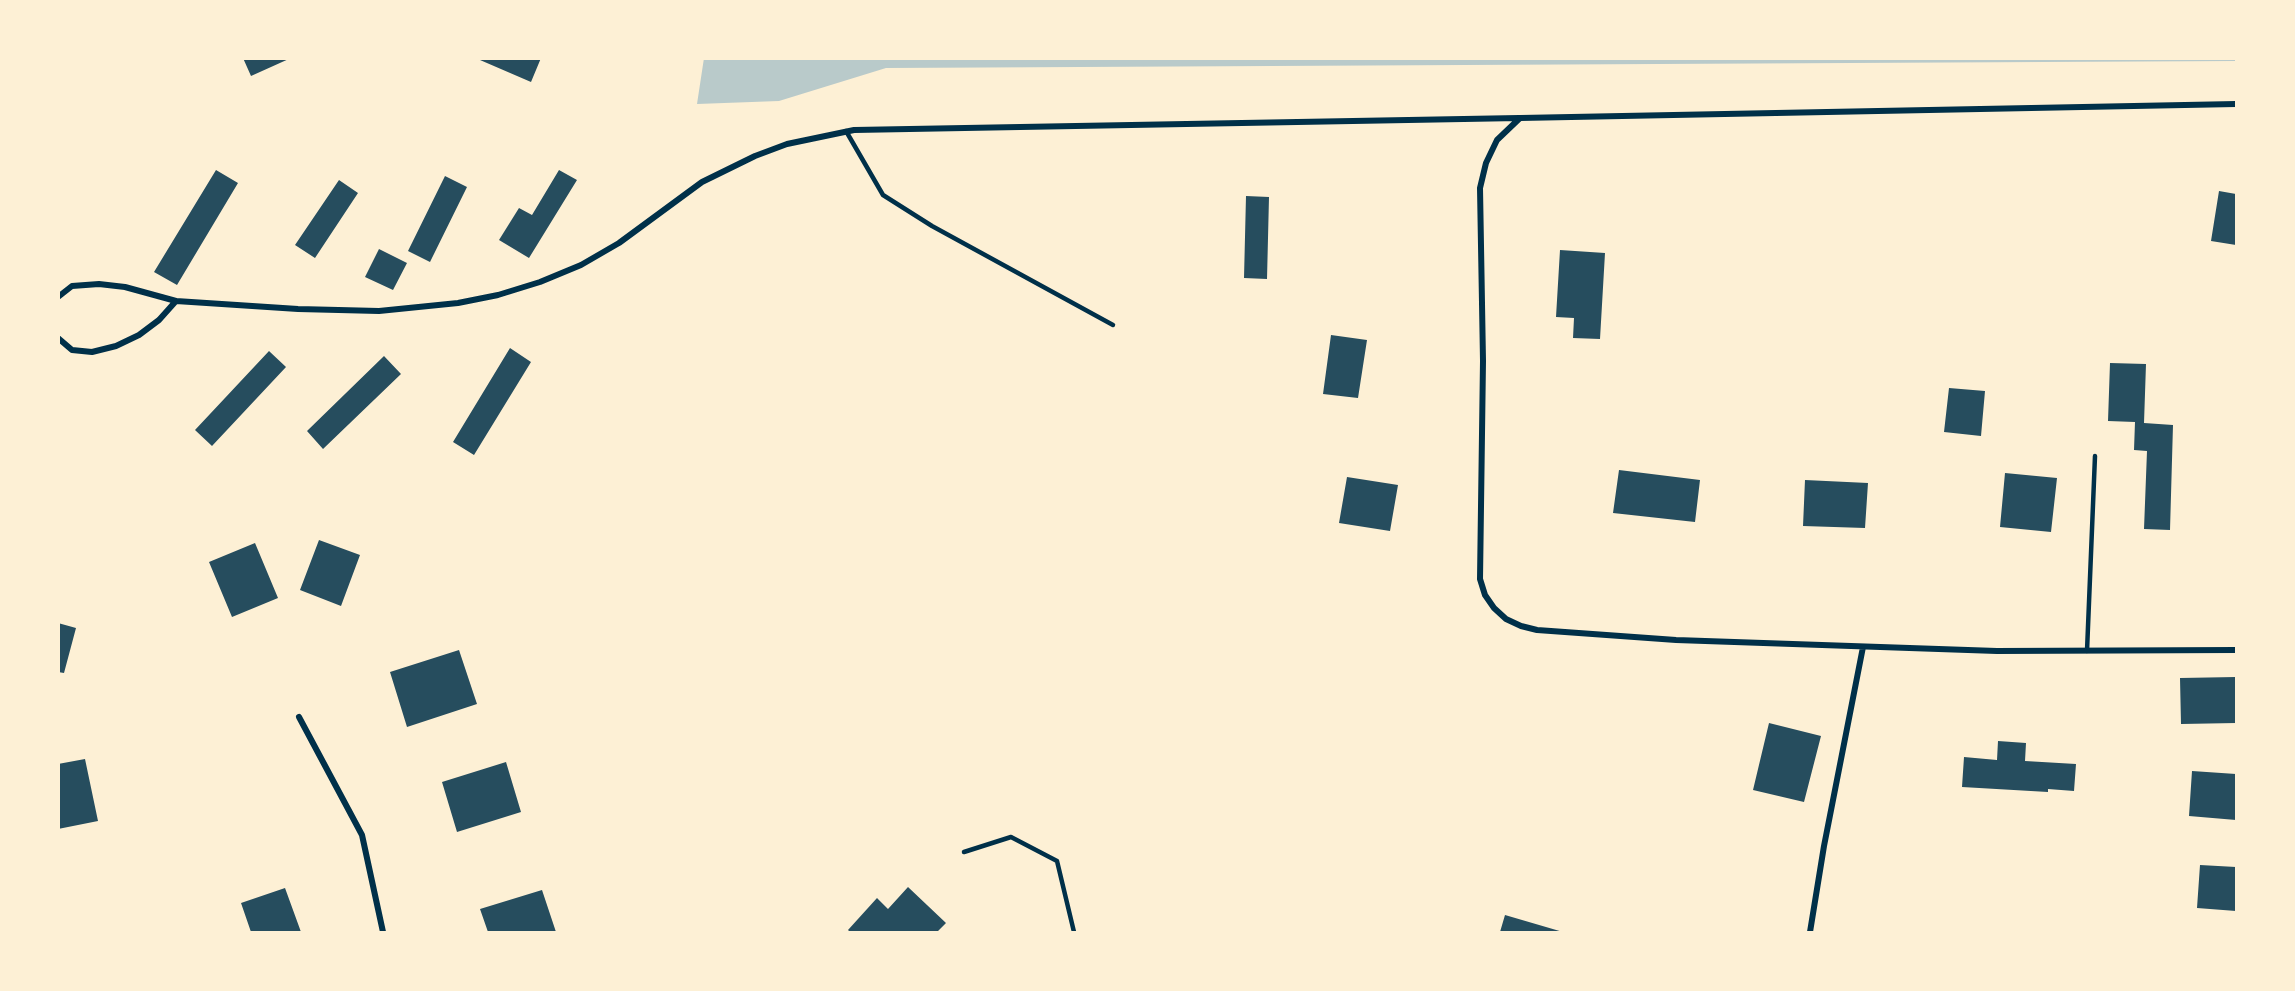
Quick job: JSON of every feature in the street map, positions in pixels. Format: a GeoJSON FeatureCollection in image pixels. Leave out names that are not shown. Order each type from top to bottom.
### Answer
{"type":"FeatureCollection","features":[{"type":"Feature","properties":{"kind":"street"},"geometry":{"type":"LineString","coordinates":[[58,297],[72,286],[99,284],[134,289],[176,301],[298,309],[379,311],[458,303],[498,295],[540,282],[581,265],[619,243],[702,182],[755,156],[787,144],[846,131],[2236,104]]}},
{"type":"Feature","properties":{"kind":"street"},"geometry":{"type":"LineString","coordinates":[[1520,118],[1497,140],[1486,163],[1480,188],[1483,361],[1480,579],[1485,595],[1506,619],[1537,630],[1676,640],[1997,651],[2236,650]]}},
{"type":"Feature","properties":{"kind":"street"},"geometry":{"type":"LineString","coordinates":[[58,338],[72,350],[92,352],[116,346],[139,335],[159,320],[176,301]]}},
{"type":"Feature","properties":{"kind":"street"},"geometry":{"type":"LineString","coordinates":[[1810,933],[1824,846],[1863,647]]}},
{"type":"Feature","properties":{"kind":"street"},"geometry":{"type":"LineString","coordinates":[[299,717],[362,835],[383,933]]}},
{"type":"Feature","properties":{"kind":"lane"},"geometry":{"type":"LineString","coordinates":[[846,131],[883,195],[932,226],[1113,325]]}},
{"type":"Feature","properties":{"kind":"lane"},"geometry":{"type":"LineString","coordinates":[[2087,651],[2095,456]]}},
{"type":"Feature","properties":{"kind":"lane"},"geometry":{"type":"LineString","coordinates":[[964,852],[1011,837],[1057,861],[1074,933]]}},
{"type":"Feature","properties":{"kind":"shaded area"},"geometry":{"type":"Polygon","coordinates":[[[704,58],[2236,58],[2236,61],[886,68],[779,101],[697,104],[704,58]]]}},
{"type":"Feature","properties":{"kind":"building"},"geometry":{"type":"Polygon","coordinates":[[[243,58],[291,58],[251,76],[243,58]]]}},
{"type":"Feature","properties":{"kind":"building"},"geometry":{"type":"Polygon","coordinates":[[[481,58],[541,58],[531,82],[480,60],[481,58]]]}},
{"type":"Feature","properties":{"kind":"building"},"geometry":{"type":"Polygon","coordinates":[[[216,170],[238,183],[177,285],[154,272],[216,170]]]}},
{"type":"Feature","properties":{"kind":"building"},"geometry":{"type":"Polygon","coordinates":[[[559,170],[577,180],[529,258],[499,240],[519,208],[532,215],[559,170]]]}},
{"type":"Feature","properties":{"kind":"building"},"geometry":{"type":"Polygon","coordinates":[[[445,176],[467,187],[430,262],[408,251],[445,176]]]}},
{"type":"Feature","properties":{"kind":"building"},"geometry":{"type":"Polygon","coordinates":[[[339,180],[358,193],[315,258],[295,245],[339,180]]]}},
{"type":"Feature","properties":{"kind":"building"},"geometry":{"type":"Polygon","coordinates":[[[2219,191],[2236,194],[2236,245],[2211,241],[2219,191]]]}},
{"type":"Feature","properties":{"kind":"building"},"geometry":{"type":"Polygon","coordinates":[[[1246,196],[1269,197],[1267,279],[1244,278],[1246,196]]]}},
{"type":"Feature","properties":{"kind":"building"},"geometry":{"type":"Polygon","coordinates":[[[379,249],[407,263],[393,290],[365,277],[379,249]]]}},
{"type":"Feature","properties":{"kind":"building"},"geometry":{"type":"Polygon","coordinates":[[[1560,250],[1605,253],[1600,339],[1573,338],[1574,318],[1556,317],[1560,250]]]}},
{"type":"Feature","properties":{"kind":"building"},"geometry":{"type":"Polygon","coordinates":[[[1331,335],[1367,340],[1358,398],[1323,394],[1331,335]]]}},
{"type":"Feature","properties":{"kind":"building"},"geometry":{"type":"Polygon","coordinates":[[[510,348],[531,362],[474,455],[453,442],[510,348]]]}},
{"type":"Feature","properties":{"kind":"building"},"geometry":{"type":"Polygon","coordinates":[[[269,351],[286,367],[212,446],[195,430],[269,351]]]}},
{"type":"Feature","properties":{"kind":"building"},"geometry":{"type":"Polygon","coordinates":[[[384,356],[401,374],[323,449],[307,431],[384,356]]]}},
{"type":"Feature","properties":{"kind":"building"},"geometry":{"type":"Polygon","coordinates":[[[2110,363],[2146,364],[2144,423],[2173,425],[2170,530],[2144,529],[2147,451],[2134,450],[2135,422],[2108,421],[2110,363]]]}},
{"type":"Feature","properties":{"kind":"building"},"geometry":{"type":"Polygon","coordinates":[[[1949,388],[1985,391],[1981,436],[1944,432],[1949,388]]]}},
{"type":"Feature","properties":{"kind":"building"},"geometry":{"type":"Polygon","coordinates":[[[1619,470],[1700,480],[1695,522],[1613,513],[1619,470]]]}},
{"type":"Feature","properties":{"kind":"building"},"geometry":{"type":"Polygon","coordinates":[[[2005,473],[2057,478],[2051,532],[2000,527],[2005,473]]]}},
{"type":"Feature","properties":{"kind":"building"},"geometry":{"type":"Polygon","coordinates":[[[1347,477],[1398,485],[1390,531],[1339,523],[1347,477]]]}},
{"type":"Feature","properties":{"kind":"building"},"geometry":{"type":"Polygon","coordinates":[[[1805,480],[1868,483],[1865,528],[1803,526],[1805,480]]]}},
{"type":"Feature","properties":{"kind":"building"},"geometry":{"type":"Polygon","coordinates":[[[319,540],[360,555],[341,606],[300,590],[319,540]]]}},
{"type":"Feature","properties":{"kind":"building"},"geometry":{"type":"Polygon","coordinates":[[[255,543],[278,598],[232,617],[209,562],[255,543]]]}},
{"type":"Feature","properties":{"kind":"building"},"geometry":{"type":"Polygon","coordinates":[[[58,623],[76,628],[64,673],[58,672],[58,623]]]}},
{"type":"Feature","properties":{"kind":"building"},"geometry":{"type":"Polygon","coordinates":[[[459,650],[477,704],[407,727],[390,672],[459,650]]]}},
{"type":"Feature","properties":{"kind":"building"},"geometry":{"type":"Polygon","coordinates":[[[2236,677],[2236,723],[2181,724],[2180,678],[2236,677]]]}},
{"type":"Feature","properties":{"kind":"building"},"geometry":{"type":"Polygon","coordinates":[[[1769,723],[1821,736],[1804,802],[1753,790],[1769,723]]]}},
{"type":"Feature","properties":{"kind":"building"},"geometry":{"type":"Polygon","coordinates":[[[1998,741],[2026,743],[2025,761],[2076,764],[2074,791],[2048,789],[2048,792],[1962,787],[1964,757],[1997,760],[1998,741]]]}},
{"type":"Feature","properties":{"kind":"building"},"geometry":{"type":"Polygon","coordinates":[[[85,759],[98,821],[58,829],[58,764],[85,759]]]}},
{"type":"Feature","properties":{"kind":"building"},"geometry":{"type":"Polygon","coordinates":[[[506,762],[521,812],[457,832],[442,782],[506,762]]]}},
{"type":"Feature","properties":{"kind":"building"},"geometry":{"type":"Polygon","coordinates":[[[2192,771],[2236,774],[2236,820],[2189,816],[2192,771]]]}},
{"type":"Feature","properties":{"kind":"building"},"geometry":{"type":"Polygon","coordinates":[[[2200,865],[2236,867],[2236,911],[2197,908],[2200,865]]]}},
{"type":"Feature","properties":{"kind":"building"},"geometry":{"type":"Polygon","coordinates":[[[908,887],[946,923],[937,932],[850,932],[848,930],[877,898],[888,909],[908,887]]]}},
{"type":"Feature","properties":{"kind":"building"},"geometry":{"type":"Polygon","coordinates":[[[285,888],[301,932],[251,932],[241,903],[285,888]]]}},
{"type":"Feature","properties":{"kind":"building"},"geometry":{"type":"Polygon","coordinates":[[[542,890],[556,932],[488,932],[480,909],[542,890]]]}},
{"type":"Feature","properties":{"kind":"building"},"geometry":{"type":"Polygon","coordinates":[[[1505,915],[1563,932],[1500,932],[1505,915]]]}}]}
